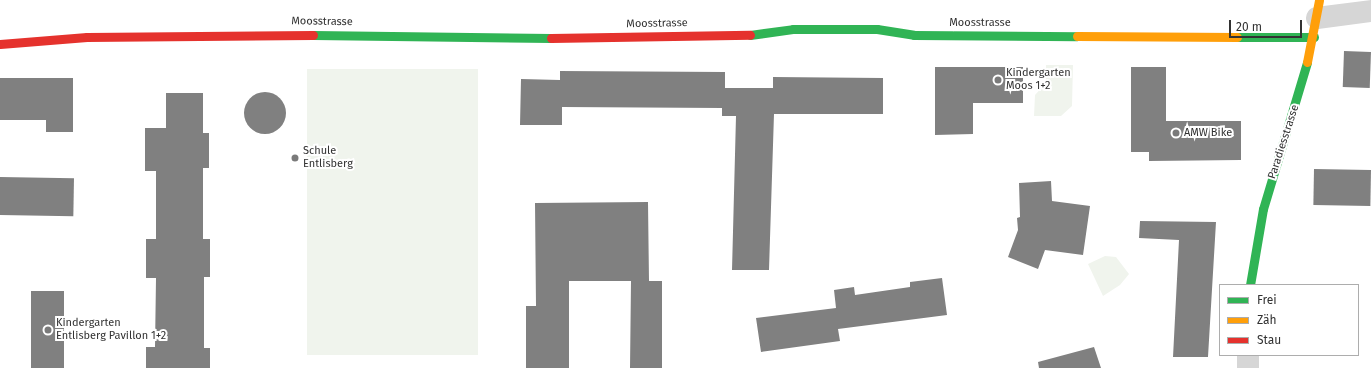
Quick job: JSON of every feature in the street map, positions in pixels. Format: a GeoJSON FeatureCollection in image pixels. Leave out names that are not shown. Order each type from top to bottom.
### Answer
{"type":"FeatureCollection","features":[{"type":"Feature","properties":{"kind":"street"},"geometry":{"type":"LineString","coordinates":[[1317,18],[1371,11]]}},
{"type":"Feature","properties":{"kind":"street","name":"Moosstrasse"},"geometry":{"type":"LineString","coordinates":[[0,44],[87,37],[244,34],[502,38],[754,35],[808,29],[877,29],[914,36],[1317,18]]}},
{"type":"Feature","properties":{"kind":"street","name":"Paradiesstrasse"},"geometry":{"type":"LineString","coordinates":[[1250,284],[1263,209],[1287,140],[1317,18]]}},
{"type":"Feature","properties":{"kind":"street"},"geometry":{"type":"LineString","coordinates":[[1248,356],[1248,368]]}},
{"type":"Feature","properties":{"kind":"shaded area"},"geometry":{"type":"Polygon","coordinates":[[[1046,65],[1073,65],[1072,106],[1061,116],[1034,116],[1035,95],[1046,83],[1046,65]]]}},
{"type":"Feature","properties":{"kind":"shaded area"},"geometry":{"type":"Polygon","coordinates":[[[307,69],[478,69],[478,355],[307,355],[307,69]]]}},
{"type":"Feature","properties":{"kind":"shaded area"},"geometry":{"type":"Polygon","coordinates":[[[1105,256],[1116,257],[1129,274],[1120,285],[1103,296],[1088,264],[1105,256]]]}},
{"type":"Feature","properties":{"kind":"building"},"geometry":{"type":"Polygon","coordinates":[[[1344,51],[1371,52],[1370,88],[1343,87],[1344,51]]]}},
{"type":"Feature","properties":{"kind":"building"},"geometry":{"type":"Polygon","coordinates":[[[935,67],[1023,67],[1023,103],[973,103],[973,134],[935,135],[935,67]]]}},
{"type":"Feature","properties":{"kind":"building"},"geometry":{"type":"Polygon","coordinates":[[[1131,67],[1166,67],[1166,121],[1241,121],[1241,160],[1149,161],[1149,152],[1131,152],[1131,67]]]}},
{"type":"Feature","properties":{"kind":"building"},"geometry":{"type":"Polygon","coordinates":[[[560,71],[725,72],[725,88],[773,88],[773,77],[883,78],[883,114],[774,114],[769,270],[732,270],[736,116],[722,116],[722,108],[562,107],[562,125],[520,125],[521,79],[560,80],[560,71]]]}},
{"type":"Feature","properties":{"kind":"building"},"geometry":{"type":"Polygon","coordinates":[[[0,78],[73,78],[73,132],[46,132],[46,120],[0,120],[0,78]]]}},
{"type":"Feature","properties":{"kind":"building"},"geometry":{"type":"Polygon","coordinates":[[[261,92],[269,92],[277,95],[283,101],[286,113],[283,125],[277,131],[269,134],[261,134],[253,131],[247,125],[244,117],[244,109],[247,101],[253,95],[261,92]]]}},
{"type":"Feature","properties":{"kind":"building"},"geometry":{"type":"Polygon","coordinates":[[[166,93],[203,93],[203,133],[209,133],[209,168],[203,168],[203,239],[210,239],[210,277],[204,277],[204,348],[210,348],[210,368],[146,368],[146,347],[155,347],[156,278],[146,278],[146,239],[156,239],[156,171],[145,171],[145,128],[166,128],[166,93]]]}},
{"type":"Feature","properties":{"kind":"building"},"geometry":{"type":"Polygon","coordinates":[[[1314,169],[1371,170],[1370,206],[1313,205],[1314,169]]]}},
{"type":"Feature","properties":{"kind":"building"},"geometry":{"type":"Polygon","coordinates":[[[0,177],[74,178],[73,216],[0,215],[0,177]]]}},
{"type":"Feature","properties":{"kind":"building"},"geometry":{"type":"Polygon","coordinates":[[[1051,181],[1052,201],[1090,206],[1083,255],[1045,250],[1038,269],[1008,257],[1018,230],[1017,218],[1020,217],[1019,183],[1051,181]]]}},
{"type":"Feature","properties":{"kind":"building"},"geometry":{"type":"Polygon","coordinates":[[[648,202],[649,281],[662,281],[662,368],[630,368],[631,281],[569,281],[569,368],[526,368],[526,306],[536,306],[535,203],[648,202]]]}},
{"type":"Feature","properties":{"kind":"building"},"geometry":{"type":"Polygon","coordinates":[[[1140,221],[1216,222],[1208,357],[1173,357],[1179,240],[1139,238],[1140,221]]]}},
{"type":"Feature","properties":{"kind":"building"},"geometry":{"type":"Polygon","coordinates":[[[942,278],[947,315],[838,329],[840,341],[761,352],[756,318],[836,308],[834,290],[854,287],[855,295],[910,287],[910,282],[942,278]]]}},
{"type":"Feature","properties":{"kind":"building","name":"Kindergarten Entlisberg Pavillon 1+2"},"geometry":{"type":"Polygon","coordinates":[[[31,291],[64,291],[64,368],[31,368],[31,291]]]}},
{"type":"Feature","properties":{"kind":"building"},"geometry":{"type":"Polygon","coordinates":[[[1094,347],[1101,368],[1039,368],[1038,362],[1094,347]]]}},
{"type":"Feature","properties":{"kind":"traffic: fast"},"geometry":{"type":"LineString","coordinates":[[750,35],[793,29],[877,29],[914,35],[1077,36]]}},
{"type":"Feature","properties":{"kind":"traffic: fast"},"geometry":{"type":"LineString","coordinates":[[313,35],[551,38]]}},
{"type":"Feature","properties":{"kind":"traffic: fast"},"geometry":{"type":"LineString","coordinates":[[1237,37],[1314,37]]}},
{"type":"Feature","properties":{"kind":"traffic: fast"},"geometry":{"type":"LineString","coordinates":[[1250,284],[1263,209],[1307,62]]}},
{"type":"Feature","properties":{"kind":"traffic: slow"},"geometry":{"type":"LineString","coordinates":[[1307,62],[1319,0]]}},
{"type":"Feature","properties":{"kind":"traffic: slow"},"geometry":{"type":"LineString","coordinates":[[1077,36],[1237,37]]}},
{"type":"Feature","properties":{"kind":"traffic: jam"},"geometry":{"type":"LineString","coordinates":[[0,44],[87,37],[313,35]]}},
{"type":"Feature","properties":{"kind":"traffic: jam"},"geometry":{"type":"LineString","coordinates":[[551,38],[750,35]]}},
{"type":"Feature","properties":{"kind":"place","name":"Kindergarten Moos 1+2"},"geometry":{"type":"Point","coordinates":[998,80]}},
{"type":"Feature","properties":{"kind":"place","name":"AMW Bike"},"geometry":{"type":"Point","coordinates":[1176,133]}},
{"type":"Feature","properties":{"kind":"place","name":"Schule Entlisberg"},"geometry":{"type":"Point","coordinates":[295,158]}},
{"type":"Feature","properties":{"kind":"place","name":"Kindergarten Entlisberg Pavillon 1+2"},"geometry":{"type":"Point","coordinates":[48,330]}}]}
